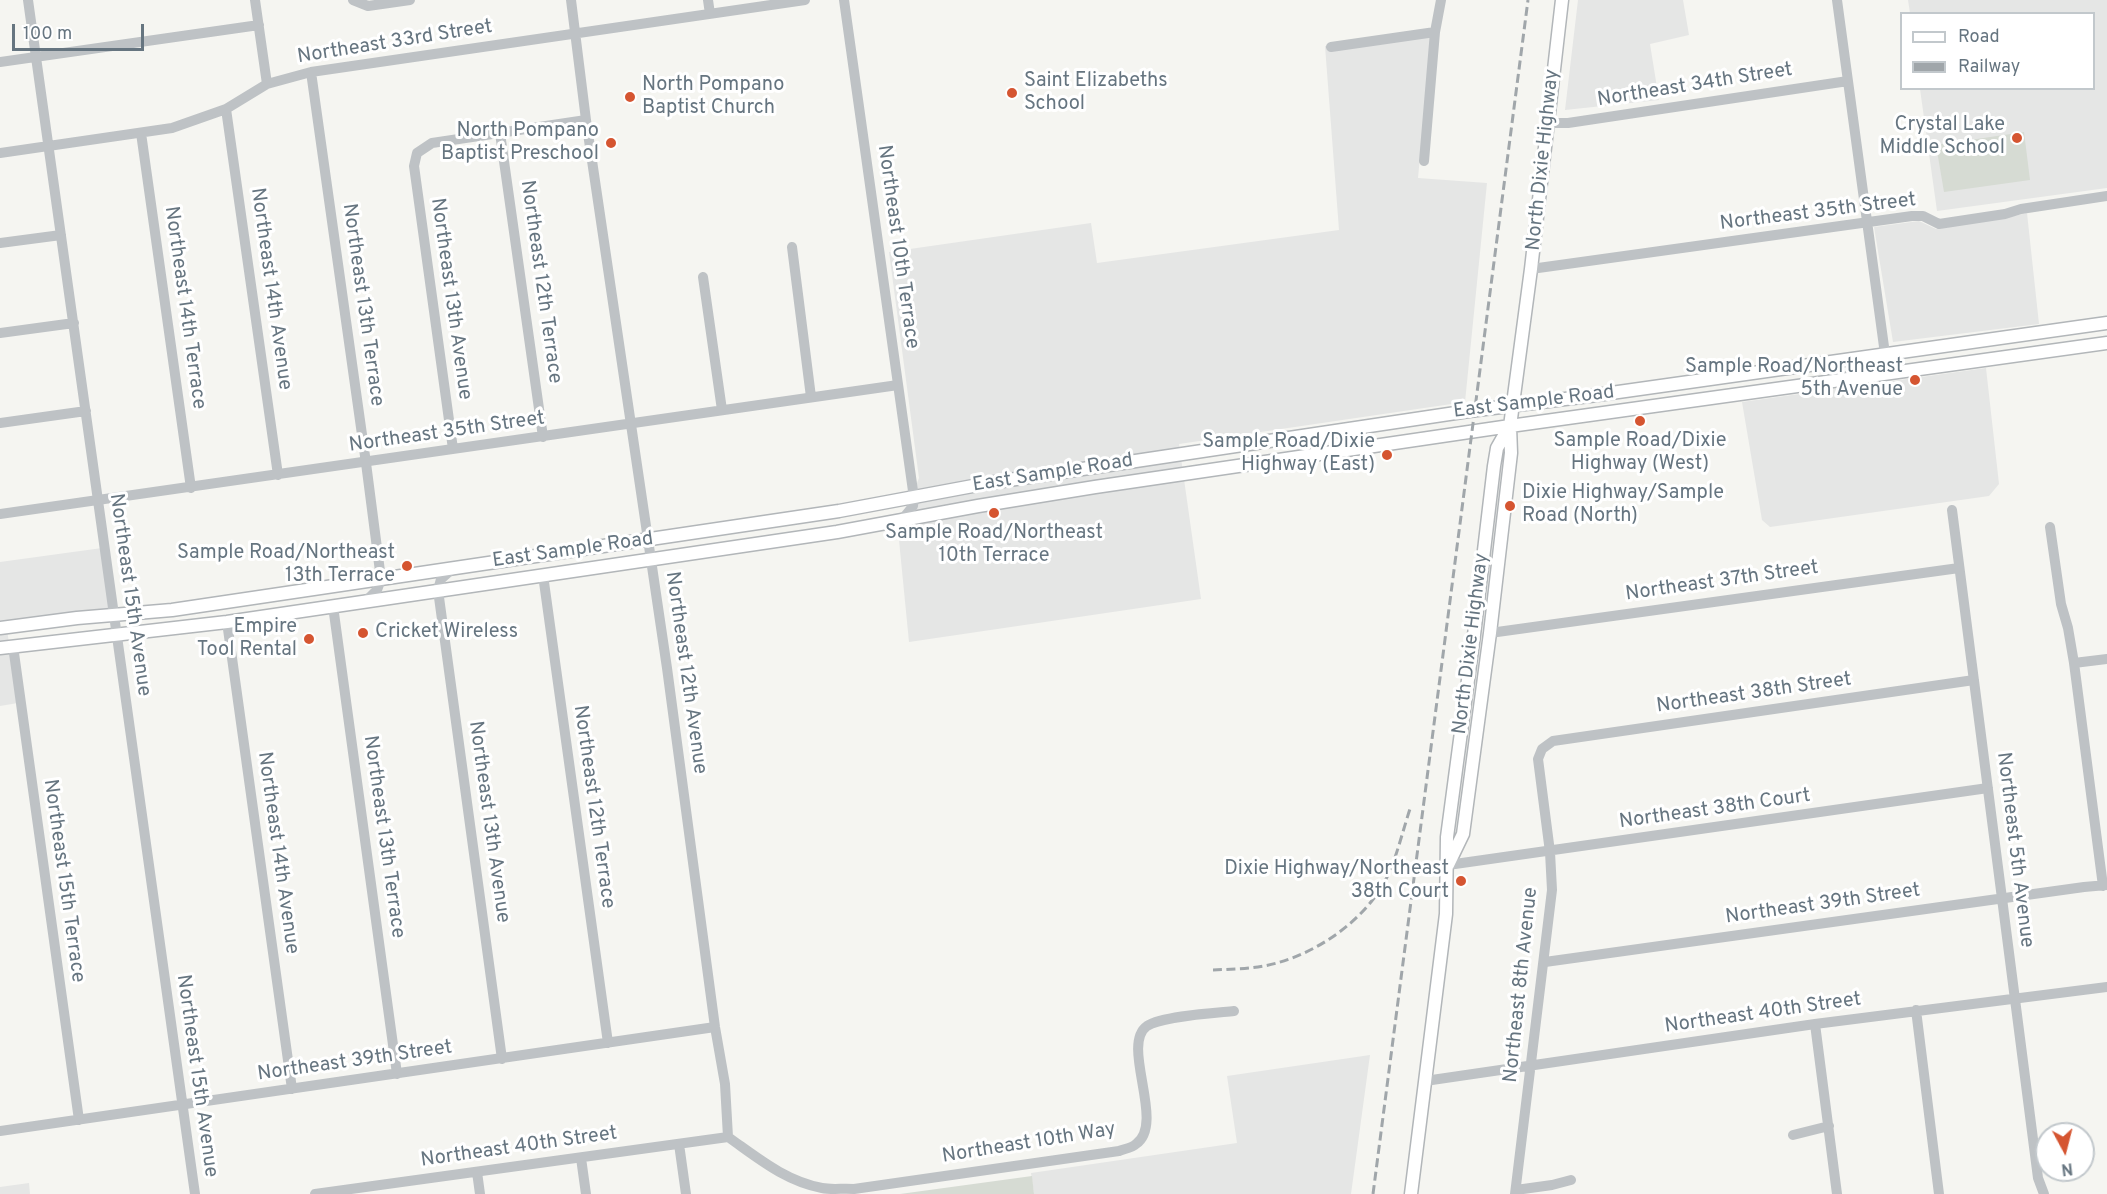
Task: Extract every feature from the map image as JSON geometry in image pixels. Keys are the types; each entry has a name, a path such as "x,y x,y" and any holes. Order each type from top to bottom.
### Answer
{"main road":[{"name":"North Dixie Highway","path":"1448,865 1463,834 1490,633 1511,453 1510,426 1532,269 1562,0"},
{"name":"East Sample Road","path":"0,628 172,610 648,540 914,498 989,483 1513,405 2107,323"},
{"name":"East Sample Road","path":"0,648 227,622 901,521 1013,500 1510,426 2107,343"},
{"path":"1890,373 1898,362 1937,354 1954,345"},
{"name":"North Dixie Highway","path":"1411,1194 1446,914 1447,837 1494,466 1497,448 1510,426"},
{"path":"1222,469 1237,459 1244,446"},
{"path":"927,516 932,502 941,493"}],"street":[{"name":"Northeast 15th Avenue","path":"28,0 195,1194"},
{"path":"255,0 267,84"},
{"path":"353,0 368,6 410,0"},
{"name":"Northeast 12th Avenue","path":"571,0 586,120 632,423 715,1028 725,1084 728,1137"},
{"path":"708,0 710,14"},
{"name":"Northeast 33rd Street","path":"0,153 172,128 226,109 267,84 311,72 801,0"},
{"name":"Northeast 10th Terrace","path":"843,0 914,498"},
{"path":"1424,161 1435,32 1441,0"},
{"path":"1837,0 1885,354 1872,366 1838,380"},
{"path":"0,62 259,26"},
{"path":"1331,47 1435,32"},
{"name":"Northeast 13th Terrace","path":"311,72 381,579"},
{"name":"Northeast 34th Street","path":"1548,123 1568,123 1848,81"},
{"name":"Northeast 14th Avenue","path":"226,109 278,475"},
{"path":"501,133 586,120"},
{"name":"Northeast 14th Terrace","path":"141,133 191,488"},
{"name":"Northeast 13th Avenue","path":"453,449 414,166 417,153 432,143 501,133"},
{"name":"Northeast 12th Terrace","path":"501,133 543,437"},
{"name":"Northeast 35th Street","path":"1532,269 1912,216 1923,216 1939,224 2107,196"},
{"path":"0,243 61,235"},
{"path":"792,247 811,397"},
{"path":"703,277 722,410"},
{"path":"0,333 74,323"},
{"name":"Northeast 35th Street","path":"0,514 898,385"},
{"path":"0,423 86,411"},
{"path":"901,521 913,506 914,498"},
{"name":"Northeast 5th Avenue","path":"1952,510 2038,1178 2043,1194"},
{"path":"2050,527 2061,604 2074,663 2105,886"},
{"name":"Northeast 37th Street","path":"1490,633 1959,568"},
{"path":"438,590 441,579 452,569"},
{"name":"Northeast 12th Terrace","path":"543,575 608,1043"},
{"path":"366,601 377,590 381,579"},
{"name":"Northeast 13th Avenue","path":"438,590 502,1059"},
{"name":"Northeast 13th Terrace","path":"333,606 397,1074"},
{"name":"Northeast 14th Avenue","path":"227,622 292,1089"},
{"name":"Northeast 15th Terrace","path":"13,646 79,1120"},
{"path":"2074,663 2107,658"},
{"name":"Northeast 38th Street","path":"1542,749 1553,741 1974,680"},
{"name":"Northeast 8th Avenue","path":"1516,1192 1552,891 1550,852 1538,759 1542,749"},
{"name":"Northeast 38th Court","path":"1448,865 1988,788"},
{"name":"Northeast 39th Street","path":"1545,962 2002,898 2105,886"},
{"name":"Northeast 40th Street","path":"1425,1081 1916,1010 2107,987"},
{"path":"1916,1010 1939,1194"},
{"name":"Northeast 10th Way","path":"728,1137 765,1164 793,1180 823,1188 854,1189 1119,1151 1137,1144 1144,1134 1147,1118 1138,1053 1140,1034 1148,1026 1166,1020 1234,1011"},
{"path":"1815,1024 1837,1194"},
{"name":"Northeast 39th Street","path":"0,1131 715,1028"},
{"path":"1793,1135 1829,1126"},
{"name":"Northeast 40th Street","path":"315,1194 728,1137"},
{"path":"679,1144 686,1194"},
{"path":"581,1158 586,1194"},
{"path":"477,1172 480,1194"},
{"path":"1516,1192 1571,1180"}],"shaded area":[{"path":"1578,0 1683,0 1689,35 1650,44 1659,100 1565,110"},
{"name":"Crystal Lake Middle School","path":"1908,0 2107,0 2107,188 1937,211 1920,90 2095,90 2095,12 1910,12"},
{"path":"1431,37 1418,178 1487,183 1465,402 1179,444 1201,599 909,642 898,530 919,478 889,252 1091,223 1097,263 1339,230 1325,46"},
{"path":"2024,132 2030,180 1944,192 1936,145"},
{"path":"2027,213 2039,324 1893,342 1874,227 1919,221 1936,229"},
{"path":"1986,368 1999,484 1989,496 1770,527 1762,520 1742,402"},
{"path":"102,548 109,612 6,623 18,703 0,706 0,562"},
{"path":"1370,1055 1351,1194 1034,1194 1031,1173 1237,1143 1227,1076"},
{"path":"1032,1176 1034,1194 900,1194"},
{"path":"29,1183 30,1194 0,1194 0,1187"}],"railway":[{"path":"1373,1194 1528,0"},
{"path":"1213,970 1261,966 1293,958 1325,942 1353,921 1365,909 1385,881 1396,855 1411,806"}],"place":[{"name":"Saint Elizabeths School","path":"1012,93"},
{"name":"North Pompano Baptist Church","path":"630,97"},
{"name":"Crystal Lake Middle School","path":"2017,138"},
{"name":"North Pompano Baptist Preschool","path":"611,143"},
{"name":"Sample Road/Northeast 5th Avenue","path":"1915,380"},
{"name":"Sample Road/Dixie Highway (West)","path":"1640,421"},
{"name":"Sample Road/Dixie Highway (East)","path":"1387,455"},
{"name":"Dixie Highway/Sample Road (North)","path":"1510,506"},
{"name":"Sample Road/Northeast 10th Terrace","path":"994,513"},
{"name":"Sample Road/Northeast 13th Terrace","path":"407,566"},
{"name":"Cricket Wireless","path":"363,633"},
{"name":"Empire Tool Rental","path":"309,639"},
{"name":"Dixie Highway/Northeast 38th Court","path":"1461,881"}]}
